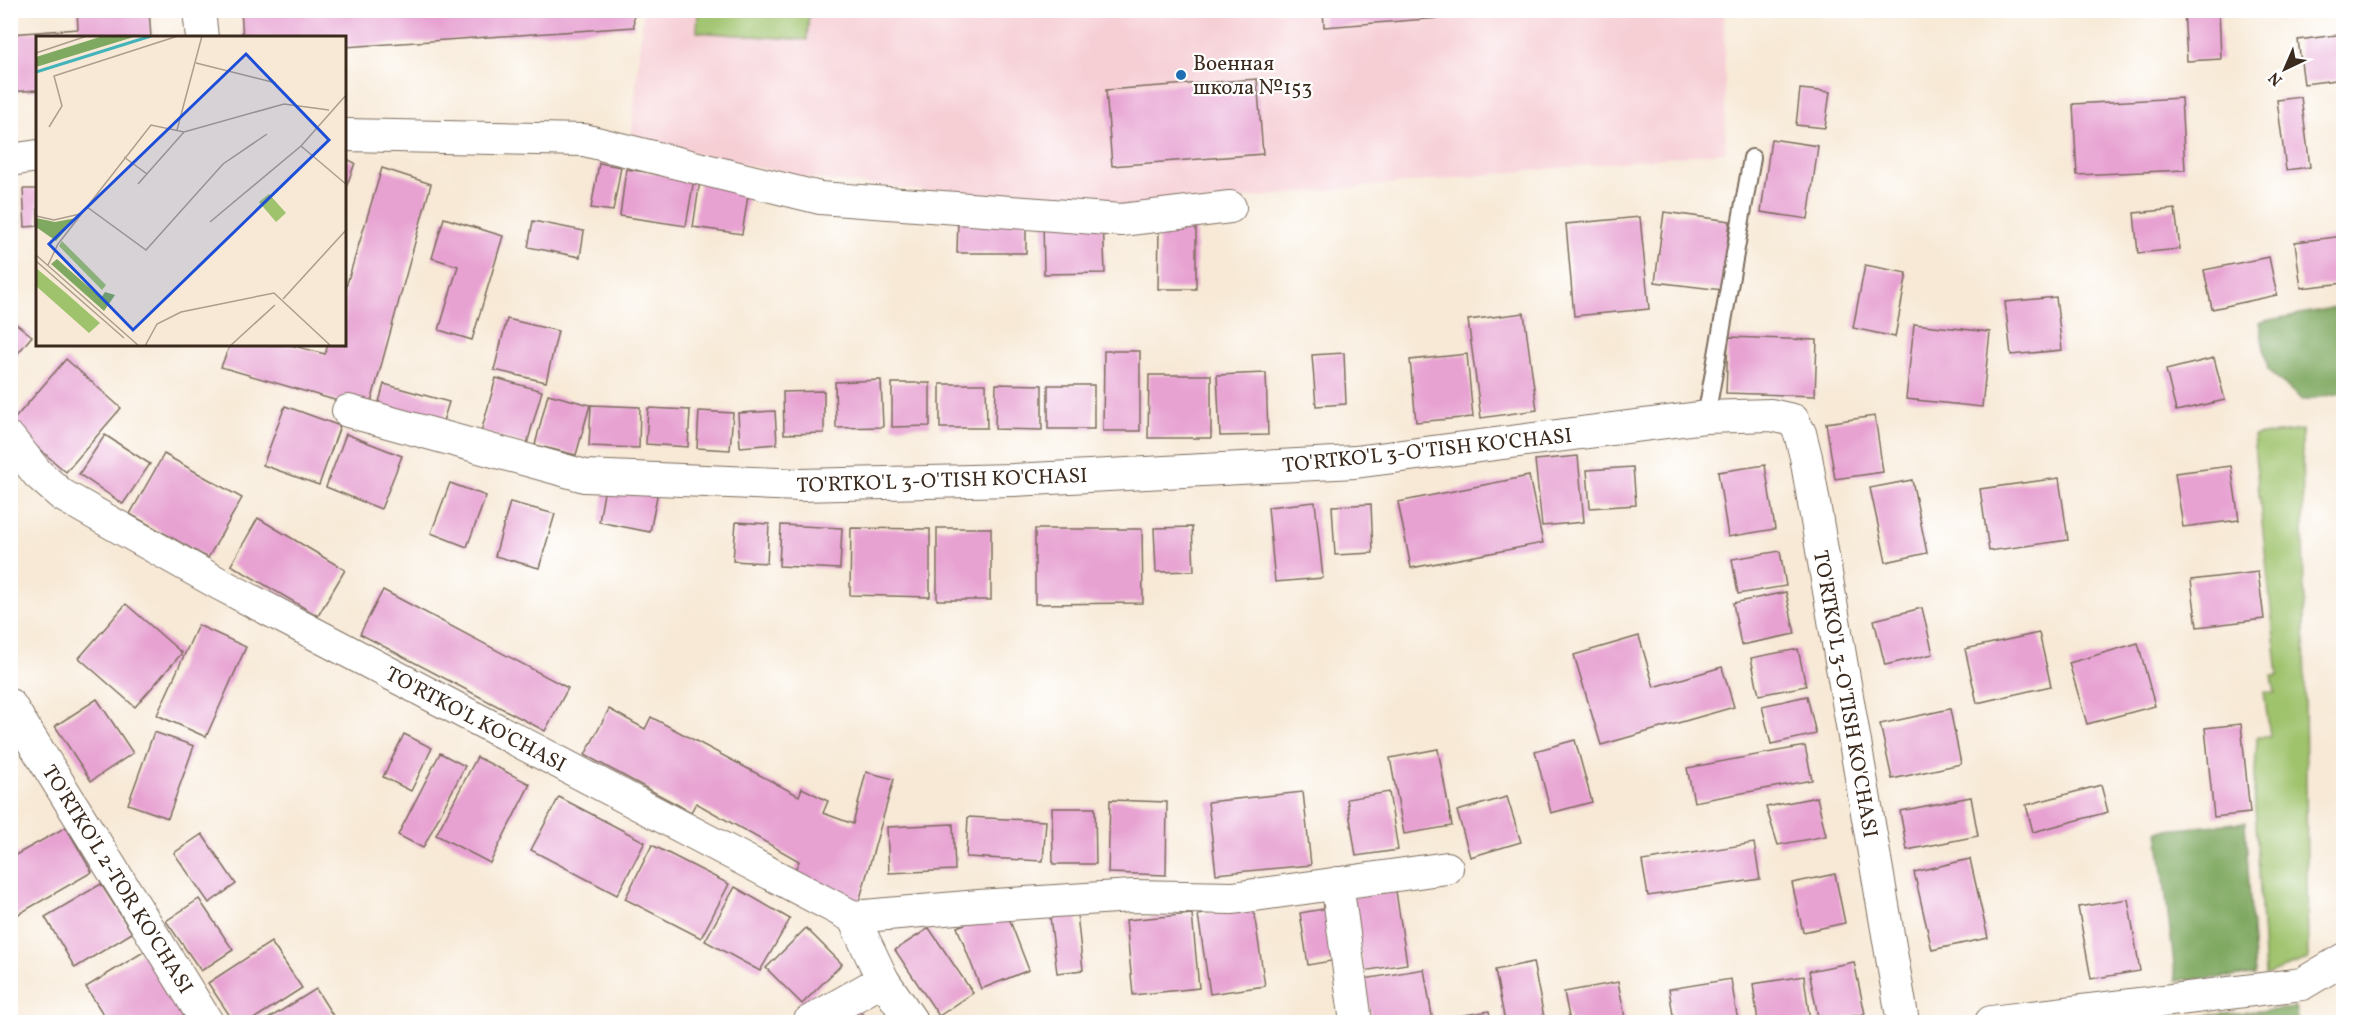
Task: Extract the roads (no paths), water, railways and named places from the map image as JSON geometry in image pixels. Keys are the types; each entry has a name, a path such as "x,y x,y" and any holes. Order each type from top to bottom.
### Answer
{"street":[{"path":"199,10 202,36"},
{"path":"346,135 584,140 820,198 1121,220 1230,207"},
{"path":"10,160 36,156"},
{"name":"TO'RTKO'L 3-O'TISH KO'CHASI","path":"348,411 585,476 800,485 1014,480 1355,462 1706,417 1771,415 1793,420 1800,434 1903,1023"},
{"name":"TO'RTKO'L KO'CHASI","path":"10,439 38,474 62,495 228,589 853,917"},
{"name":"TO'RTKO'L 2-TOR KO'CHASI","path":"10,705 207,1023"},
{"path":"912,1023 883,980 853,917 1132,896 1233,898 1448,868"},
{"path":"1337,883 1356,1023"},
{"path":"1991,1023 2302,984 2343,959"},
{"path":"809,1023 883,980"}],"lane":[{"path":"1706,417 1752,158"}],"place":[{"name":"Военная школа №153","path":"1181,75"}]}
